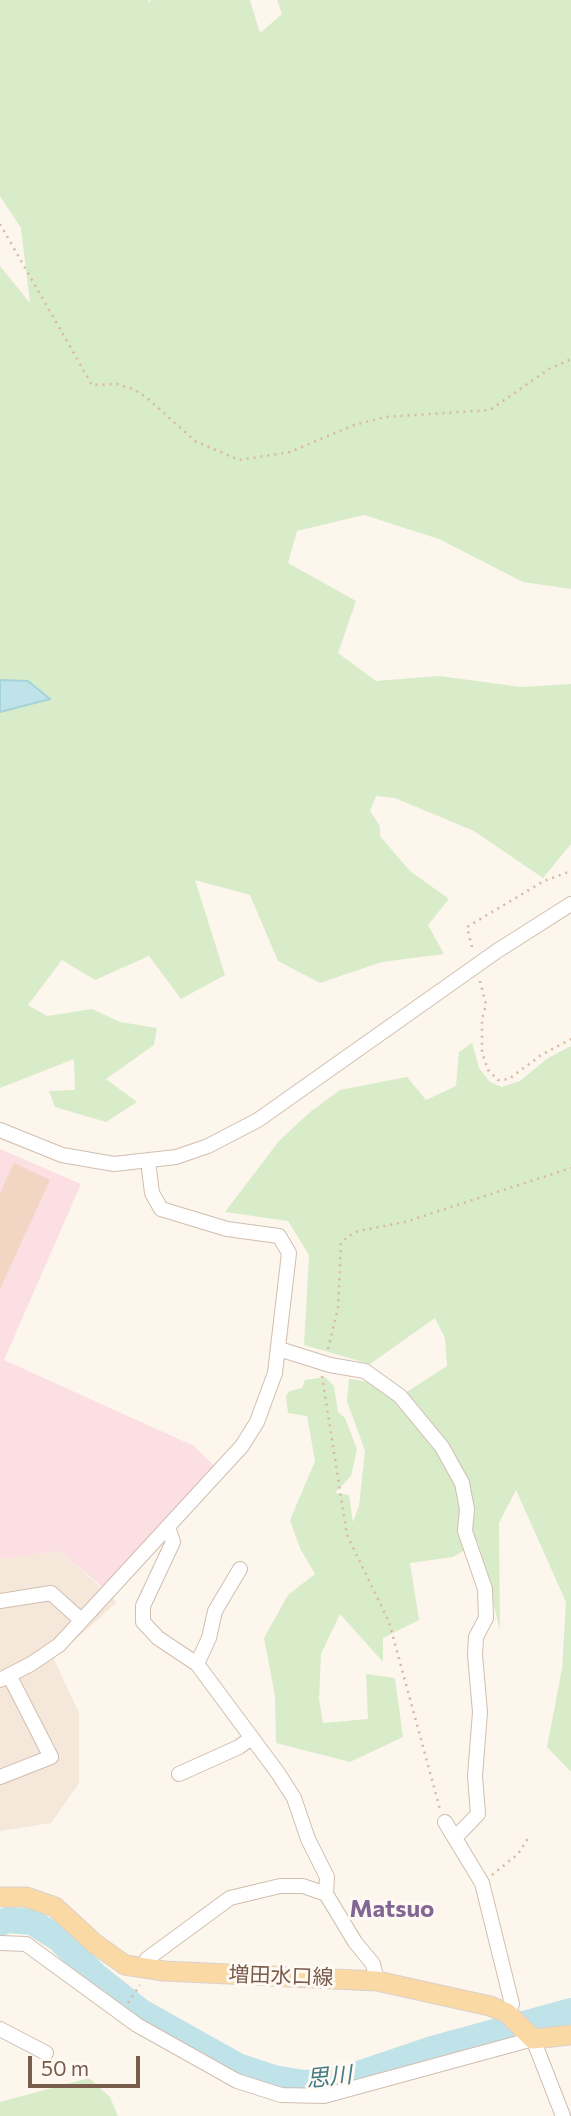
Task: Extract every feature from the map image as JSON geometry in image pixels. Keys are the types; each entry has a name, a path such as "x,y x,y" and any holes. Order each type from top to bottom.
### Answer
{"main road":[{"name":"増田水口線","path":"0,1897 26,1897 55,1907 142,1978 377,1981 490,2006 507,2013"},
{"path":"507,2013 529,2036 571,2035"}],"street":[{"path":"0,1130 62,1155 91,1161 148,1161 190,1153 258,1120 497,951 571,904"},
{"path":"0,1777 51,1757 5,1678 48,1653 242,1446 267,1397 279,1349 289,1253 279,1236 227,1229 161,1209 152,1193 148,1161"},
{"path":"279,1349 325,1363 365,1371 400,1395 442,1447 462,1483 467,1509 465,1531 485,1589 486,1618 476,1637 475,1655 480,1712 475,1776 478,1814 455,1838"},
{"path":"168,1527 173,1542 143,1606 143,1622 158,1638 197,1664 232,1707 294,1798 308,1839 327,1877 326,1894 355,1942 373,1964 377,1981"},
{"path":"197,1664 209,1638 215,1611 240,1569"},
{"path":"0,1601 51,1593 81,1620"},
{"path":"178,1774 239,1747 251,1738"},
{"path":"445,1822 482,1883 512,2004 507,2013"},
{"path":"142,1978 147,1959 230,1898 281,1886 303,1886 326,1894"},
{"path":"0,1943 26,1944 137,2025 237,2081 281,2095 324,2096 529,2036 563,2116"},
{"path":"0,2029 46,2053"}],"path":[{"path":"0,223 92,385 117,384 133,389 146,397 195,441 239,460 290,452 354,425 385,416 490,410 549,369 571,359"},
{"path":"472,947 467,926 544,881 571,871"},
{"path":"481,981 486,1005 482,1019 482,1052 488,1070 498,1080 509,1079 541,1055 571,1039"},
{"path":"445,1822 435,1797 389,1622 347,1535 322,1378 338,1308 341,1243 358,1231 405,1222 571,1168"},
{"path":"482,1883 518,1854 530,1835"},
{"path":"124,2010 142,1978"}],"shaded area":[{"path":"0,1149 81,1184 4,1360 194,1446 215,1467 102,1587 60,1551 0,1559"},
{"path":"60,1551 117,1602 54,1659 79,1713 79,1783 51,1823 0,1831 0,1559"}],"green space":[{"path":"0,0 149,0 148,4 151,0 250,0 260,33 282,14 277,0 571,0 571,589 523,582 439,539 364,515 297,531 288,563 356,601 338,653 376,681 439,676 521,687 571,684 571,844 543,878 474,831 395,798 376,796 370,811 380,826 380,836 410,871 449,899 428,925 444,954 382,962 320,983 278,961 250,895 195,880 225,975 181,999 149,956 95,980 62,960 28,1005 47,1016 92,1009 120,1022 157,1028 154,1045 106,1079 137,1102 106,1122 55,1107 49,1091 75,1090 74,1059 0,1088 0,712 49,699 28,681 0,680 0,266 30,303 21,228 0,196"},
{"path":"472,1043 479,1068 490,1082 502,1087 520,1081 548,1058 571,1046 571,1772 547,1747 562,1669 566,1602 516,1490 499,1523 500,1630 478,1542 453,1557 410,1563 419,1620 383,1638 383,1662 340,1614 321,1654 319,1699 323,1723 368,1719 366,1674 395,1678 403,1737 350,1762 276,1743 275,1696 264,1638 288,1595 315,1574 300,1548 290,1520 315,1461 307,1416 288,1413 286,1396 290,1391 302,1388 305,1380 325,1377 334,1386 338,1412 345,1418 357,1449 351,1476 335,1493 349,1495 353,1522 359,1506 365,1451 347,1401 349,1379 371,1382 399,1397 447,1366 445,1338 435,1318 370,1364 304,1345 309,1255 288,1221 225,1212 279,1141 310,1112 340,1090 407,1077 426,1100 456,1086 459,1052"},
{"path":"89,2078 110,2097 118,2116 0,2116 0,2102"}],"water":[{"path":"0,680 28,681 50,699 0,712"}],"building":[{"path":"14,1163 50,1180 0,1289 0,1193"}],"waterway":[{"name":"思川","path":"0,1923 8,1920 32,1922 59,1939 96,1976 140,2011 238,2066 274,2078 304,2083 340,2080 432,2049 571,2011"}],"district":[{"name":"Matsuo","path":"392,1909"}]}
